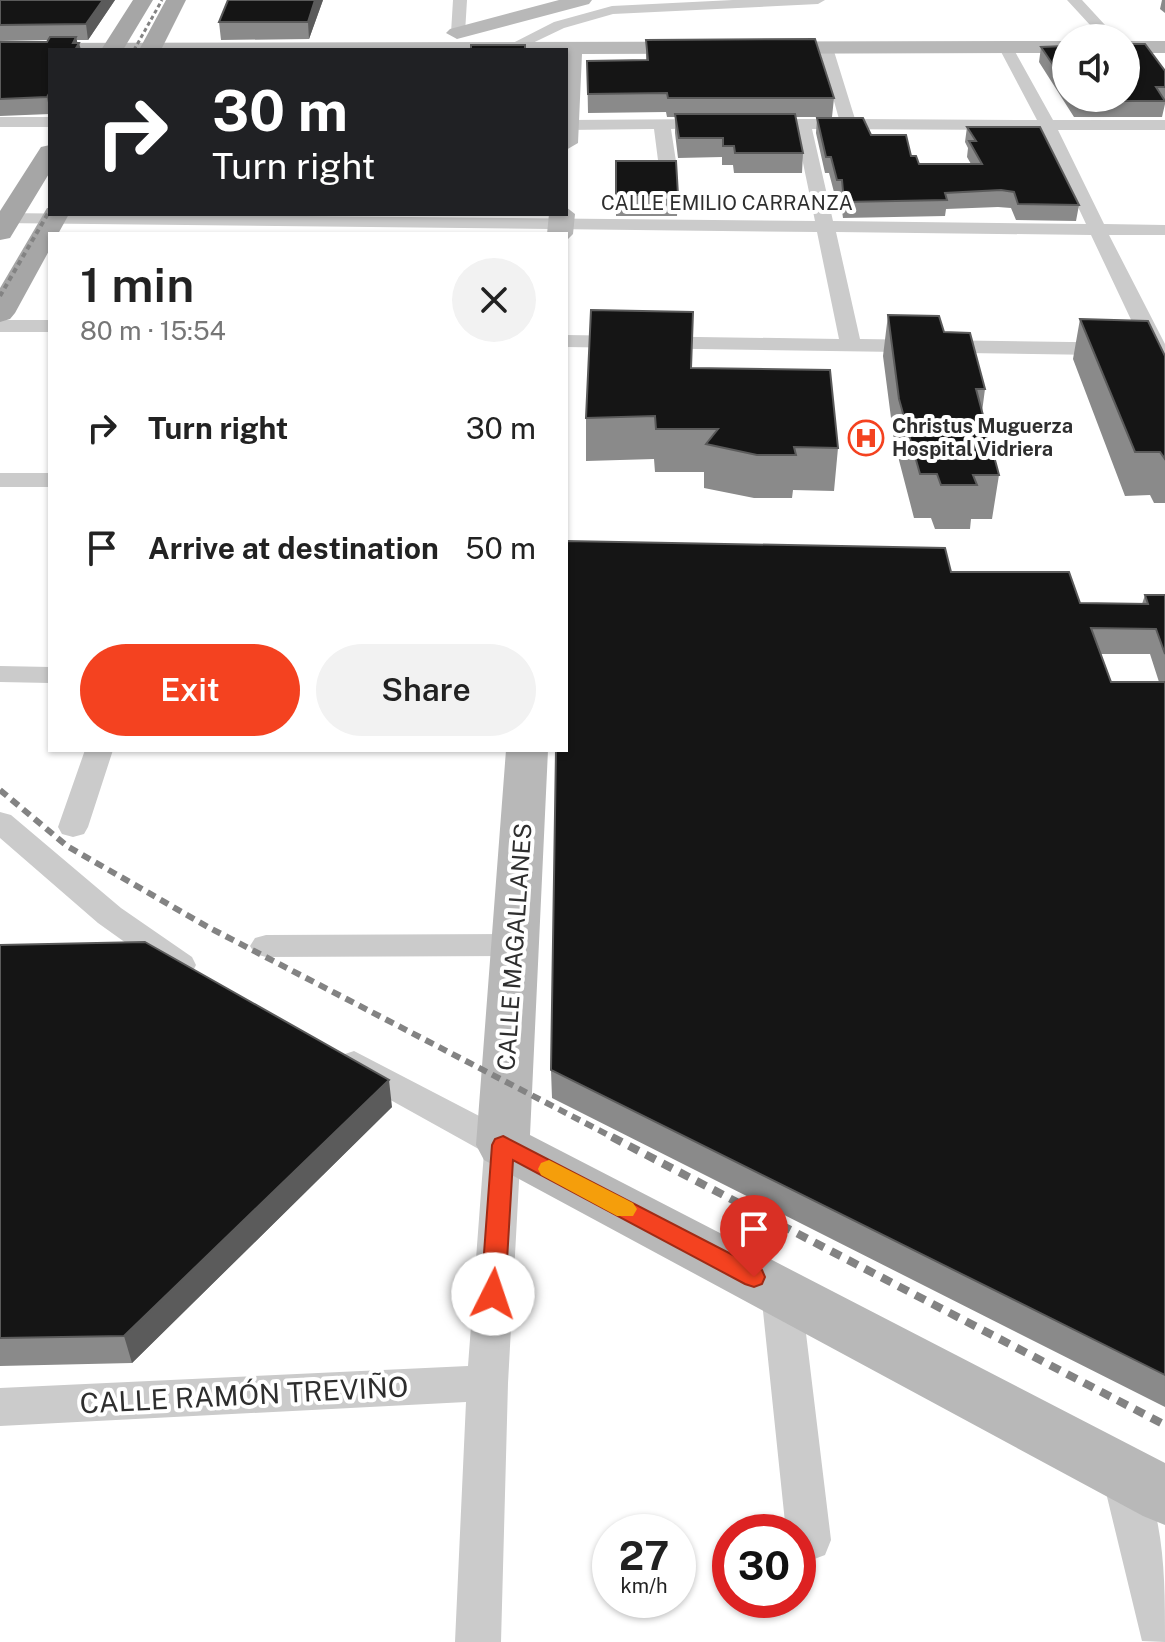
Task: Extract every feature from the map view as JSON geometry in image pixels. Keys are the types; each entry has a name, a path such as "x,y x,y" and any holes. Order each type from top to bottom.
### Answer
{"main road":[{"path":"113,48 143,0"},
{"path":"152,48 176,0"},
{"path":"3,223 48,155"},
{"path":"0,313 55,216"}],"street":[{"path":"458,33 460,0"},
{"path":"399,48 582,0"},
{"path":"510,48 559,25 612,10 818,0"},
{"path":"1074,0 1097,24"},
{"path":"510,48 1052,47"},
{"path":"1140,47 1165,47"},
{"path":"568,106 571,48"},
{"path":"826,48 848,124"},
{"path":"568,341 1160,350 1006,48"},
{"path":"0,49 48,49"},
{"path":"0,122 48,122"},
{"path":"803,124 851,345"},
{"path":"568,125 1165,125"},
{"path":"662,125 668,168"},
{"name":"CALLE EMILIO CARRANZA","path":"3,223 55,216 288,223 1165,230"},
{"path":"0,326 48,326"},
{"path":"0,480 48,480"},
{"path":"0,674 48,675"},
{"path":"73,827 98,752"},
{"name":"CALLE MAGALLANES","path":"503,1145 527,752"},
{"path":"0,822 57,873 151,947 203,978"},
{"path":"266,946 515,945"},
{"path":"105,947 151,947"},
{"path":"324,1048 1144,1483 1165,1641"},
{"path":"478,1642 487,1383 503,1145"},
{"path":"781,1292 806,1514"},
{"name":"CALLE RAMÓN TREVIÑO","path":"0,1407 487,1383"}],"building":[{"path":"0,0 103,0 86,24 0,25"},
{"path":"228,0 315,0 308,22 219,22"},
{"path":"50,37 76,37 73,43 79,43 76,48 48,48 47,97 0,99 0,42 47,42"},
{"path":"815,39 834,98 668,98 667,93 588,94 587,61 648,60 646,40"},
{"path":"1140,44 1145,44 1165,71 1165,87 1156,87 1165,101 1140,101"},
{"path":"471,45 525,45 525,48 471,48"},
{"path":"1041,47 1052,47 1052,63"},
{"path":"675,114 795,114 803,153 735,153 734,146 723,146 723,138 679,138"},
{"path":"817,118 863,118 871,135 906,135 911,156 916,156 919,164 982,164 969,141 976,141 967,127 1040,127 1079,205 1018,204 1014,192 1001,190 945,193 947,200 844,202 842,180 837,180 831,157 826,157"},
{"path":"616,161 676,161 678,195 616,195"},
{"path":"591,310 693,312 691,368 830,370 838,448 794,447 796,455 757,455 706,444 718,429 656,429 655,416 586,418"},
{"path":"888,315 939,316 944,332 970,333 985,389 976,389 999,475 973,475 977,485 941,485 937,474 920,474 899,399"},
{"path":"1080,319 1148,321 1165,356 1165,459 1160,452 1135,452"},
{"path":"568,541 945,548 951,572 1069,572 1080,603 1148,604 1145,595 1165,595 1165,654 1156,629 1091,628 1111,682 1165,682 1165,1375 551,1070 556,752 568,752"},
{"path":"145,942 389,1080 124,1336 0,1338 0,945"}],"railway":[{"path":"135,48 162,0"},
{"path":"0,296 48,213"},
{"path":"0,790 67,846 208,927 616,1139"},
{"path":"612,1137 1165,1425"}],"slow traffic":[{"path":"549,1169 625,1209"}],"place":[{"name":"Christus Muguerza Hospital Vidriera","path":"866,438"}],"route":[{"path":"493,1294 503,1145 754,1277"}]}
